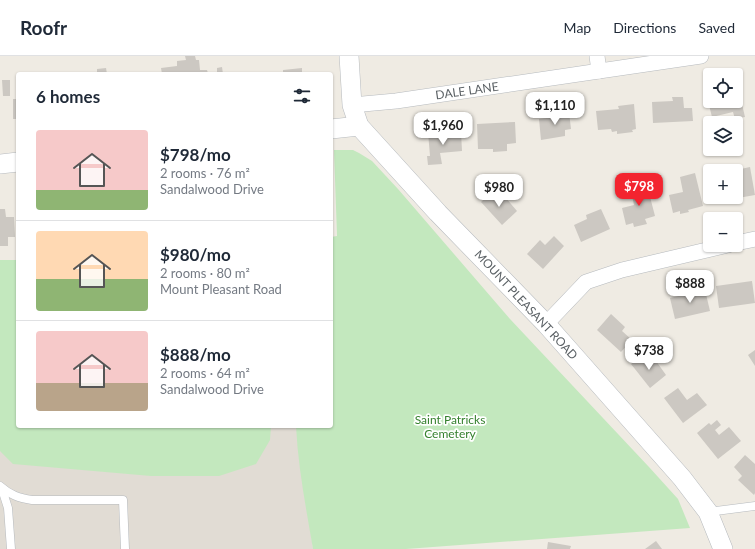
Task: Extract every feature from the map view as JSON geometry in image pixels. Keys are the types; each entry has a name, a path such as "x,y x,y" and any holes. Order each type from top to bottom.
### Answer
{"street":[{"name":"MOUNT PLEASANT ROAD","path":"349,56 352,105 359,126 438,213 546,324 682,478 708,512 723,549"},
{"path":"597,56 599,71"},
{"name":"DALE LANE","path":"352,105 396,101 701,56"},
{"path":"333,129 359,126"},
{"path":"0,164 16,162"},
{"path":"743,242 755,239"},
{"path":"546,324 586,282 622,270 703,251"}],"lane":[{"path":"1,487 8,508 11,549"},
{"path":"1,487 10,494 19,498 32,500 123,500 125,549"},
{"path":"708,512 755,506"}],"shaded area":[{"path":"0,262 16,408 16,428 298,428 313,549 0,549"}],"green space":[{"name":"Saint Patricks Cemetery","path":"334,150 353,150 372,161 510,319 678,499 690,528 406,549 313,549 300,472 296,428 333,428 333,237 337,236"},
{"path":"0,260 16,260 16,428 271,428 270,440 256,464 219,476 151,476 13,464 0,451"}],"building":[{"path":"185,56 195,56 196,60 199,60 200,70 207,70 208,72 162,72 161,68 177,66 177,61 186,60"},
{"path":"222,67 223,72 217,72 217,68"},
{"path":"106,68 107,72 97,72 97,69"},
{"path":"302,68 302,72 283,72 283,70"},
{"path":"2,80 10,80 10,96 3,96"},
{"path":"672,97 683,97 684,108 692,108 693,121 653,123 652,102 673,101"},
{"path":"13,99 16,99 16,119 13,119"},
{"path":"634,104 636,129 632,130 633,132 617,134 617,131 612,132 611,129 598,130 596,111 619,109 618,106"},
{"path":"710,108 743,108 745,117 734,116 733,112 712,116"},
{"path":"569,112 571,129 565,130 565,136 541,140 539,119 561,116 560,114"},
{"path":"515,122 516,143 507,144 507,151 493,152 493,149 478,149 477,124"},
{"path":"428,132 436,132 437,134 461,132 462,151 440,153 442,164 428,165 427,156 430,156"},
{"path":"750,167 755,195 743,197 743,168"},
{"path":"695,173 703,206 688,210 689,212 680,214 680,211 673,213 669,195 683,192 680,177"},
{"path":"641,184 643,190 648,189 655,216 645,219 647,224 634,227 633,223 626,225 622,208 634,205 630,186"},
{"path":"493,191 502,200 505,197 517,211 502,225 481,202"},
{"path":"0,209 5,209 6,217 14,217 15,237 8,237 8,246 0,246"},
{"path":"601,209 610,229 581,242 574,225 587,219 586,215"},
{"path":"554,236 564,246 543,269 527,254 540,240 545,245"},
{"path":"752,281 755,303 719,308 716,286"},
{"path":"705,290 710,311 675,319 670,298"},
{"path":"611,314 625,327 622,331 632,340 621,352 597,330"},
{"path":"755,350 755,366 748,355"},
{"path":"644,354 652,364 656,361 666,375 650,388 631,364"},
{"path":"678,388 687,400 697,393 707,405 683,423 664,398"},
{"path":"717,420 721,425 715,430 719,435 729,427 741,441 718,459 697,433 709,423 711,425"},
{"path":"745,455 755,464 754,495 738,480 742,476 734,467"},
{"path":"656,541 662,549 645,549"},
{"path":"548,542 571,546 570,549 547,549"}]}
